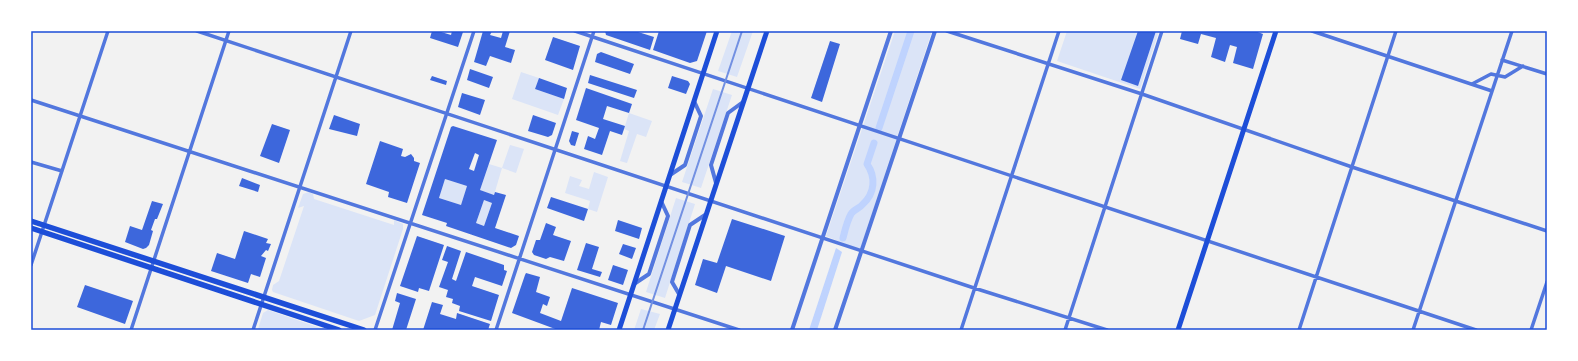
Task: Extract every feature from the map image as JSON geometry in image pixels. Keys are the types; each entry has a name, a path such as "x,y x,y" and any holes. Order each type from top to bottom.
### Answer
{"main road":[{"path":"619,330 717,31"},
{"path":"668,330 767,31"},
{"path":"1178,330 1276,31"},
{"path":"31,221 364,330"},
{"path":"31,228 339,330"}],"street":[{"path":"31,265 108,31"},
{"path":"197,31 447,114 555,148 974,288 1107,330"},
{"path":"131,330 229,31"},
{"path":"253,330 351,31"},
{"path":"375,330 474,31"},
{"path":"575,31 1476,330"},
{"path":"496,330 594,31"},
{"path":"792,330 891,31"},
{"path":"835,330 935,31"},
{"path":"947,31 1142,94 1352,167 1547,231"},
{"path":"961,330 1059,31"},
{"path":"1065,330 1162,31"},
{"path":"1312,31 1388,55 1492,91"},
{"path":"1298,330 1396,31"},
{"path":"1414,330 1512,31"},
{"path":"1502,60 1547,74"},
{"path":"1472,84 1491,74 1505,77 1523,66"},
{"path":"31,100 739,330"},
{"path":"670,175 685,165 701,116 694,101"},
{"path":"716,183 711,165 728,113 743,102"},
{"path":"31,162 62,171"},
{"path":"634,285 649,274 668,216 661,200"},
{"path":"679,294 672,282 690,225 705,215"},
{"path":"1531,330 1547,282"}],"shaded area":[{"path":"732,31 753,31 737,77 718,71"},
{"path":"895,31 932,31 860,250 826,236"},
{"path":"1067,31 1159,31 1140,89 1057,61"},
{"path":"521,72 539,78 535,89 564,99 558,115 512,99"},
{"path":"713,89 732,95 701,188 682,182"},
{"path":"629,113 652,121 646,137 637,134 627,163 620,161 629,131 624,129"},
{"path":"510,145 524,149 516,173 502,168"},
{"path":"489,164 502,168 494,195 480,190"},
{"path":"594,172 608,177 597,212 588,209 590,201 565,193 570,176 582,180 579,186 589,189"},
{"path":"445,179 467,186 461,205 439,198"},
{"path":"309,192 313,194 314,199 394,225 394,220 403,224 403,229 375,315 359,321 273,292 273,285 279,281 304,206 298,208 303,194"},
{"path":"676,198 695,204 665,298 646,292"},
{"path":"484,200 492,203 484,226 476,223"},
{"path":"641,309 660,314 654,330 634,330"},
{"path":"268,310 326,330 258,329 263,313"}],"water":[{"path":"836,248 842,252 817,330 809,330"}],"building":[{"path":"432,31 438,31 451,35 452,31 463,32 458,47 430,38"},
{"path":"483,31 492,31 490,35 501,38 503,31 510,31 505,47 515,50 511,63 490,56 486,66 474,62"},
{"path":"605,31 635,31 654,37 650,50 606,35"},
{"path":"659,31 707,31 697,61 690,63 653,50"},
{"path":"1138,31 1156,31 1138,86 1121,80"},
{"path":"1182,31 1255,31 1263,34 1253,69 1233,63 1237,47 1230,45 1225,62 1211,57 1216,38 1201,34 1198,44 1180,39"},
{"path":"553,37 580,46 573,70 545,60"},
{"path":"830,41 840,44 822,102 811,98"},
{"path":"601,52 634,64 630,74 595,62 597,54"},
{"path":"470,69 493,77 489,88 467,80"},
{"path":"590,75 637,90 634,98 588,83"},
{"path":"432,76 447,81 446,85 430,80"},
{"path":"672,76 688,81 690,84 686,94 668,88"},
{"path":"539,78 567,88 564,99 535,89"},
{"path":"586,88 632,104 629,113 607,106 603,119 625,126 622,135 610,131 602,155 584,149 588,136 595,139 599,128 576,120"},
{"path":"462,93 485,100 480,115 458,107"},
{"path":"334,115 360,124 357,136 329,129"},
{"path":"533,115 556,123 552,135 548,137 528,131"},
{"path":"272,124 290,130 279,163 260,156"},
{"path":"453,126 497,140 480,190 494,195 495,192 506,195 495,228 519,236 516,245 511,248 446,226 447,223 422,215 451,127","holes":["475,153 479,155 474,171 469,169","445,179 467,186 461,205 439,198","484,200 492,203 484,226 476,223"]},
{"path":"572,131 579,133 575,146 571,145 569,141"},
{"path":"380,141 403,149 401,156 405,157 411,154 414,161 420,163 407,203 388,197 389,192 366,184"},
{"path":"242,178 260,185 258,192 239,186"},
{"path":"551,197 588,209 584,221 547,208"},
{"path":"152,201 163,204 151,230 153,231 149,245 143,249 125,242 130,226 142,230"},
{"path":"732,219 785,236 771,281 726,266 717,293 695,285 703,259 717,263"},
{"path":"618,220 642,228 639,239 615,231"},
{"path":"546,223 556,227 553,235 571,241 564,261 550,257 546,259 534,255 532,252 536,240 540,240"},
{"path":"244,231 268,239 266,243 271,244 268,251 266,250 261,256 266,258 260,277 251,274 248,283 211,271 217,253 235,259"},
{"path":"417,236 444,245 429,291 419,288 418,292 400,286"},
{"path":"586,243 599,247 592,269 602,272 600,277 577,270"},
{"path":"623,244 636,248 632,259 619,254"},
{"path":"447,246 461,251 452,279 456,281 466,252 504,265 504,270 507,271 502,286 475,277 472,286 499,295 491,321 459,311 460,306 452,303 453,299 446,297 448,290 439,287 448,262 442,260"},
{"path":"613,265 628,270 623,285 608,280"},
{"path":"526,273 540,277 536,292 550,297 547,306 543,304 540,313 561,321 572,288 618,303 611,325 601,322 599,330 558,330 512,313"},
{"path":"85,285 133,301 125,324 77,307"},
{"path":"397,293 416,299 406,330 392,330 400,303 395,301"},
{"path":"432,302 443,305 440,314 456,319 457,313 490,324 488,330 423,330"}],"waterway":[{"path":"879,128 911,31"},
{"path":"843,238 851,214 867,200 872,190 873,179 867,164 874,143"}],"railway":[{"path":"643,330 742,31"}]}
